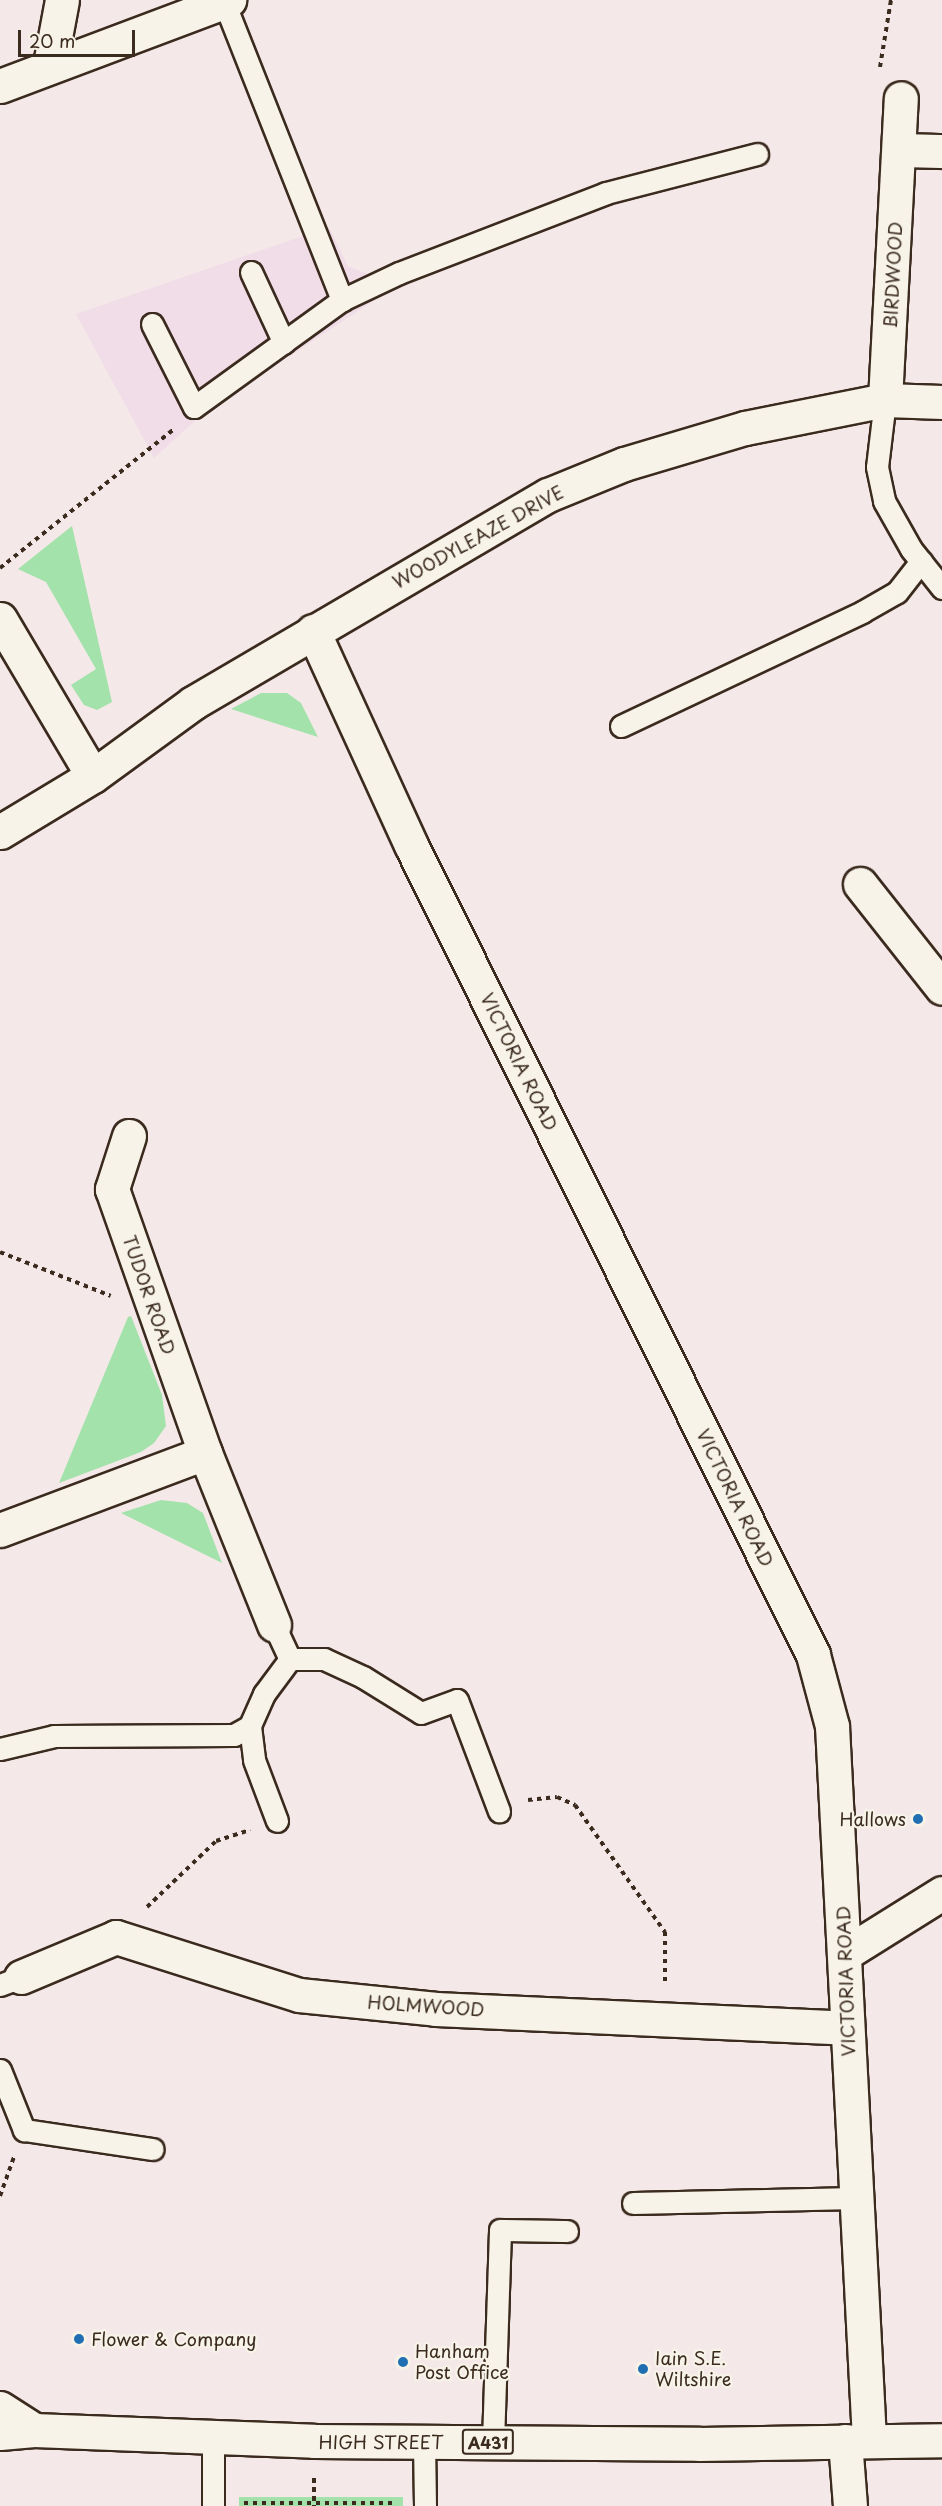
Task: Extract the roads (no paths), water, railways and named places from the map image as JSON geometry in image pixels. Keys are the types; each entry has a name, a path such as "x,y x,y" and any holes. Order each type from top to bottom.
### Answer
{"street":[{"path":"50,64 62,0"},
{"path":"0,86 50,64 226,1"},
{"name":"BIRDWOOD","path":"885,400 901,98"},
{"path":"900,150 942,151"},
{"name":"WOODYLEAZE DRIVE","path":"0,832 93,776 193,704 313,631 548,495 624,464 745,428 885,400 942,402"},
{"path":"0,619 93,776"},
{"name":"VICTORIA ROAD","path":"313,631 411,845 813,1655 832,1726 846,1953 847,2028 856,2198 857,2441 850,2506"},
{"path":"860,884 942,988"},
{"name":"TUDOR ROAD","path":"129,1136 112,1189 205,1453 274,1625"},
{"path":"0,1530 205,1453"},
{"path":"846,1953 942,1893"},
{"name":"HOLMWOOD","path":"11,1981 116,1937 300,1995 436,2009 847,2028"},
{"path":"0,2408 34,2430"},
{"name":"HIGH STREET","path":"0,2433 34,2430 213,2438 424,2442 942,2440"}],"lane":[{"path":"226,1 342,300"},
{"path":"152,324 194,407 342,300 479,239 606,193 757,154"},
{"path":"251,272 284,343"},
{"path":"885,400 877,466 884,501 921,561 942,588"},
{"path":"621,726 862,612 897,592 921,561"},
{"path":"274,1625 290,1659"},
{"path":"278,1821 254,1760 250,1726 264,1694 290,1659"},
{"path":"290,1659 324,1659 363,1677 421,1713 457,1700 499,1811"},
{"path":"0,1749 54,1736 234,1735 250,1726"},
{"path":"0,2070 24,2130 153,2149"},
{"path":"633,2204 856,2198"},
{"path":"492,2442 500,2230 567,2231"},
{"path":"213,2438 213,2506"},
{"path":"424,2442 425,2506"}],"place":[{"name":"Hallows","path":"918,1819"},
{"name":"Flower & Company","path":"79,2339"},
{"name":"Hanham Post Office","path":"403,2362"},
{"name":"Iain S.E. Wiltshire","path":"643,2369"}]}
